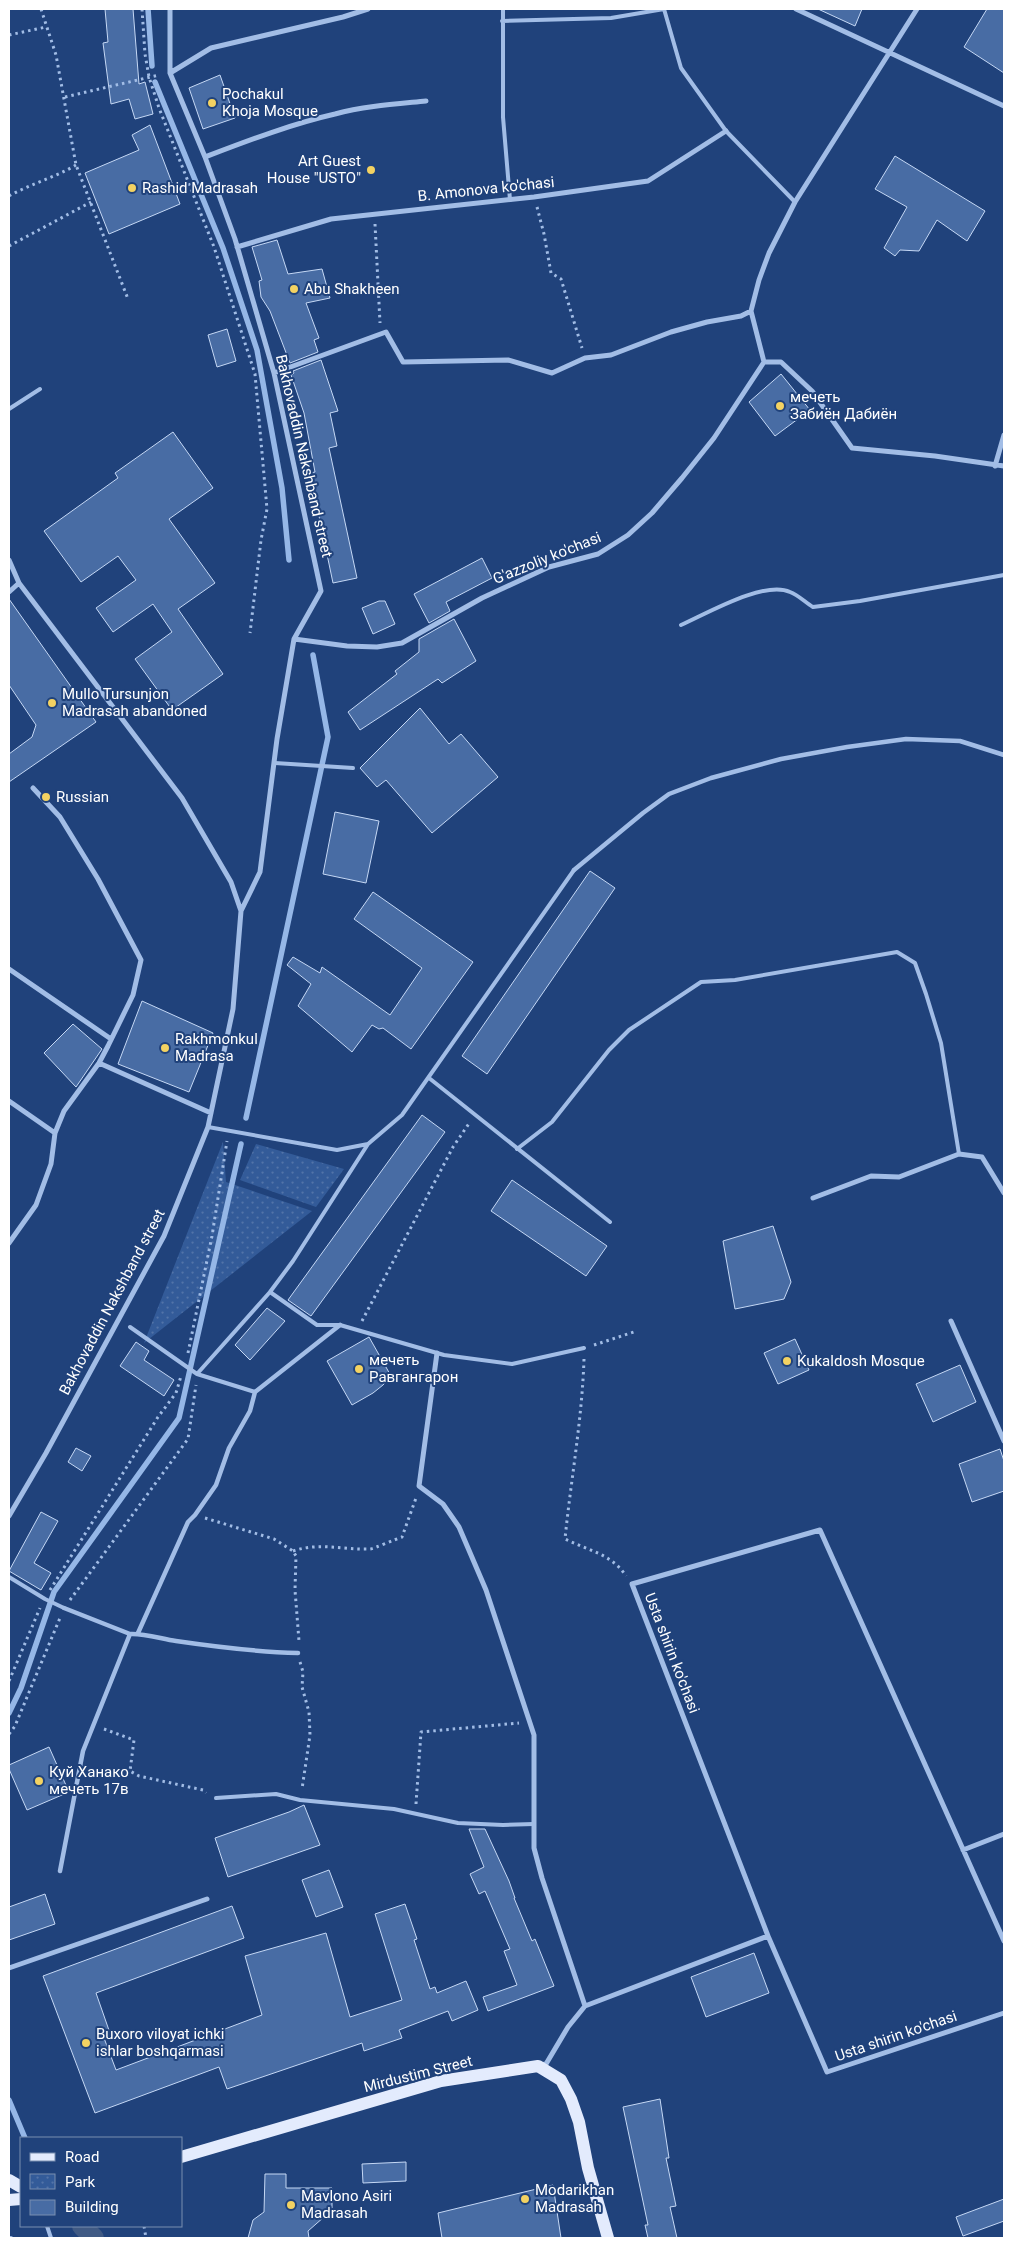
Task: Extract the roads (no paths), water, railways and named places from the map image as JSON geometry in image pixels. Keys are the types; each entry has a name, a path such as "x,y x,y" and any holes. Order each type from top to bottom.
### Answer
{"main road":[{"name":"Mirdustim Street","path":"182,2158 441,2081 538,2066"},
{"path":"538,2066 561,2080 571,2099 579,2122 588,2168 608,2238"},
{"path":"9,2180 20,2186"}],"street":[{"name":"Bakhovaddin Nakshband street","path":"9,1516 46,1453 164,1236 208,1127 233,1009 242,911 260,872 274,763 294,639 322,591 274,373 237,247 204,157 170,73 170,9"},
{"path":"170,73 211,48 343,17 368,9"},
{"path":"796,9 1004,106"},
{"path":"917,9 794,202 769,253 759,280 751,311 764,362 781,362 812,392 852,448 935,456 1004,466"},
{"path":"204,157 251,139 335,114 375,106 426,101"},
{"name":"B. Amonova ko'chasi","path":"237,247 331,219 510,200 648,180 726,130"},
{"path":"274,373 386,332 403,362 508,360 552,373 585,358 611,355 671,332 707,322 741,316 751,311"},
{"name":"G'azzoliy ko'chasi","path":"294,639 347,646 377,647 402,643 482,598 541,571 598,554 628,535 652,513 714,438 764,362"},
{"path":"995,466 1004,436"},
{"name":"Bakhovaddin Nakshband street","path":"9,560 19,583 182,798 231,882 242,911"},
{"path":"9,592 19,583"},
{"path":"574,870 669,794 711,778 847,746 906,739 960,741 1004,755"},
{"path":"9,1243 36,1205 51,1164 55,1133 64,1111 99,1063 133,995 141,960 98,879 60,817 33,788"},
{"path":"9,969 111,1039"},
{"path":"99,1063 211,1113"},
{"path":"9,1101 55,1133"},
{"path":"813,1198 871,1176 899,1178 959,1154 982,1157 1004,1193"},
{"path":"951,1320 1004,1441"},
{"path":"138,1633 188,1522 195,1516 216,1485 229,1448 250,1411 254,1392 340,1325"},
{"path":"437,1353 420,1486 443,1504 459,1527 486,1590 534,1735 534,1848 542,1878 585,2006"},
{"name":"Usta shirin ko'chasi","path":"1004,1942 820,1530 632,1584 768,1936 827,2072 1004,2012"},
{"path":"64,1608 130,1634 138,1633 154,1638 254,1652 298,1653"},
{"path":"60,1871 83,1751 130,1634"},
{"path":"963,1850 1004,1834"},
{"path":"9,1968 207,1899"},
{"path":"538,2066 546,2064 568,2027 585,2006 768,1936"}],"lane":[{"path":"503,9 503,117 510,200"},
{"path":"502,21 611,18 664,9 681,68 726,130 794,202"},
{"path":"9,409 40,389"},
{"path":"681,625 749,594 771,590 789,591 812,607 860,601 1004,575"},
{"path":"274,763 353,768"},
{"path":"196,1373 270,1292 293,1261 368,1144 402,1115 574,870"},
{"path":"517,1149 552,1122 609,1050 629,1030 701,982 735,980 898,952 915,963 941,1043 959,1154"},
{"path":"428,1078 610,1222"},
{"path":"208,1127 337,1150 368,1144"},
{"path":"270,1292 317,1325 340,1325 437,1353 512,1364 584,1348"},
{"path":"130,1327 196,1373 254,1392"},
{"path":"9,1576 47,1600 64,1608"},
{"path":"216,1798 276,1794 300,1800 394,1809 458,1823 534,1824"}],"waterway":[{"path":"148,9 152,66"},
{"path":"155,82 223,248 257,350 282,488 289,560"},
{"path":"246,1118 328,737 313,655"},
{"path":"9,1713 21,1688 54,1592 179,1418 241,1144"},
{"path":"9,2100 25,2137"},
{"path":"83,2227 94,2238"}],"place":[{"name":"Pochakul Khoja Mosque","path":"212,103"},
{"name":"Art Guest House \"USTO\"","path":"371,170"},
{"name":"Rashid Madrasah","path":"132,188"},
{"name":"Abu Shakheen","path":"294,289"},
{"name":"мечеть Забиён Дабиён","path":"780,406"},
{"name":"Mullo Tursunjon Madrasah abandoned","path":"52,703"},
{"name":"Russian","path":"46,797"},
{"name":"Rakhmonkul Madrasa","path":"165,1048"},
{"name":"Kukaldosh Mosque","path":"787,1361"},
{"name":"мечеть Равгангарон","path":"359,1369"},
{"name":"Куй Ханако мечеть 17в","path":"39,1781"},
{"name":"Buxoro viloyat ichki ishlar boshqarmasi","path":"86,2043"},
{"name":"Modarikhan Madrasah","path":"525,2199"},
{"name":"Mavlono Asiri Madrasah","path":"291,2205"}]}
